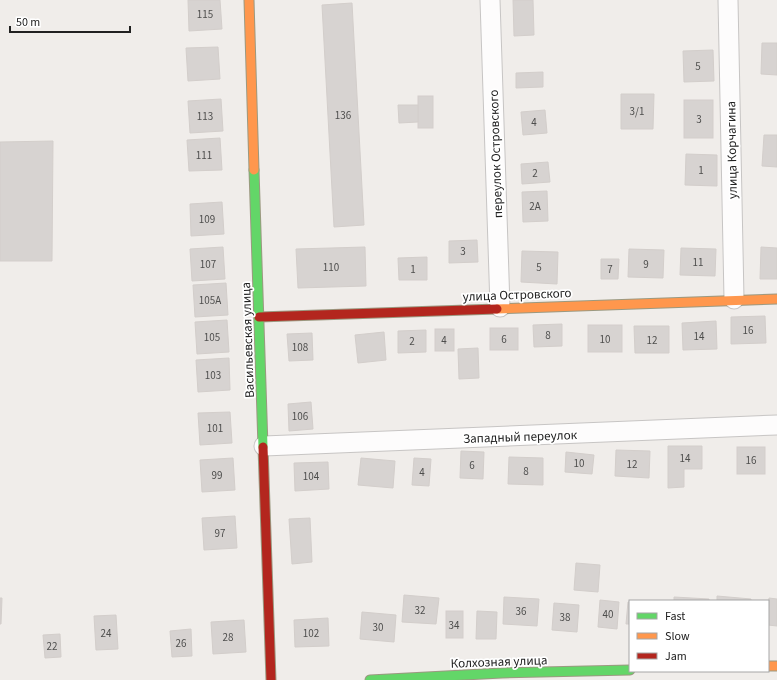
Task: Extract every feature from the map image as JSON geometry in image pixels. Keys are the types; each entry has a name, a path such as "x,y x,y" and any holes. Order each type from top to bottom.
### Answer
{"main road":[{"name":"Васильевская улица","path":"249,0 271,680"},
{"name":"улица Островского","path":"259,317 500,307 734,299 777,299"},
{"name":"Колхозная улица","path":"370,680 629,670"}],"street":[{"name":"переулок Островского","path":"490,0 500,307"},
{"name":"улица Корчагина","path":"728,0 734,299"},
{"name":"Западный переулок","path":"264,446 777,425"}],"building":[{"path":"188,0 220,0 222,29 189,31"},
{"path":"513,0 533,0 534,35 514,36"},
{"path":"352,3 364,225 334,227 322,5"},
{"path":"762,43 777,43 777,75 761,74"},
{"path":"218,47 220,79 188,81 186,48"},
{"path":"713,50 714,81 684,82 683,51"},
{"path":"543,72 543,87 516,88 516,73"},
{"path":"621,94 654,94 653,129 621,129"},
{"path":"418,96 433,96 433,128 418,128"},
{"path":"221,99 223,131 190,133 188,101"},
{"path":"684,100 713,100 713,138 684,138"},
{"path":"398,105 418,105 418,122 399,123"},
{"path":"545,110 547,133 523,135 521,112"},
{"path":"764,135 777,135 777,167 762,166"},
{"path":"220,138 222,170 189,171 187,140"},
{"path":"53,141 52,261 0,261 0,142"},
{"path":"686,154 717,155 717,186 685,185"},
{"path":"548,162 550,182 522,184 521,164"},
{"path":"547,191 548,221 523,222 522,192"},
{"path":"222,202 224,234 191,236 190,204"},
{"path":"477,240 478,262 449,263 449,241"},
{"path":"223,247 225,279 192,281 190,249"},
{"path":"365,247 366,286 298,288 296,249"},
{"path":"761,247 777,248 777,279 760,279"},
{"path":"681,248 716,249 715,276 680,275"},
{"path":"629,249 664,250 663,278 628,277"},
{"path":"522,251 558,252 557,284 521,282"},
{"path":"427,257 427,280 399,280 398,258"},
{"path":"601,259 619,259 618,279 601,279"},
{"path":"226,283 228,315 195,317 193,285"},
{"path":"765,316 766,343 731,344 731,317"},
{"path":"227,320 229,352 197,354 195,322"},
{"path":"716,321 717,349 683,350 682,323"},
{"path":"562,324 562,346 534,347 533,325"},
{"path":"588,325 622,325 622,352 588,352"},
{"path":"634,326 669,326 669,353 635,353"},
{"path":"490,328 518,328 518,350 490,350"},
{"path":"435,329 454,329 454,351 435,351"},
{"path":"426,330 426,352 398,353 398,331"},
{"path":"384,332 386,360 358,363 355,335"},
{"path":"312,333 313,360 289,361 287,334"},
{"path":"478,348 479,378 459,379 458,349"},
{"path":"229,358 230,390 198,392 196,360"},
{"path":"311,402 313,429 289,431 288,404"},
{"path":"230,412 232,443 200,445 198,413"},
{"path":"668,446 702,446 702,469 684,469 684,487 668,488"},
{"path":"737,447 765,447 765,474 737,474"},
{"path":"616,450 650,451 649,478 615,476"},
{"path":"461,451 484,452 483,479 460,478"},
{"path":"566,452 594,455 592,474 565,472"},
{"path":"509,457 543,458 543,485 508,484"},
{"path":"233,458 235,490 202,492 200,460"},
{"path":"361,458 395,461 393,488 358,485"},
{"path":"414,458 431,459 429,486 412,485"},
{"path":"328,462 329,489 295,491 294,463"},
{"path":"235,516 237,548 204,550 202,518"},
{"path":"310,518 312,562 292,564 289,519"},
{"path":"576,563 600,565 598,592 574,590"},
{"path":"404,595 439,598 436,624 402,622"},
{"path":"717,596 751,599 751,600 717,600"},
{"path":"504,597 539,599 537,626 503,624"},
{"path":"674,597 709,599 709,600 674,600"},
{"path":"0,598 2,598 1,624 0,624"},
{"path":"769,598 777,599 777,626 769,625"},
{"path":"600,600 619,602 617,629 598,627"},
{"path":"628,602 629,602 629,624 626,624"},
{"path":"554,603 579,605 577,632 552,630"},
{"path":"446,611 463,611 463,638 446,638"},
{"path":"477,611 497,612 496,639 476,639"},
{"path":"362,612 396,615 394,642 360,639"},
{"path":"116,615 118,649 96,650 94,616"},
{"path":"328,618 329,646 295,647 294,620"},
{"path":"244,620 246,652 213,654 211,622"},
{"path":"191,629 192,656 172,657 170,631"},
{"path":"60,634 61,657 45,658 43,635"}],"traffic: fast":[{"path":"254,170 263,447"},
{"path":"370,680 502,673 629,670"}],"traffic: slow":[{"path":"249,0 254,170"},
{"path":"497,309 777,299"},
{"path":"769,666 777,666"}],"traffic: jam":[{"path":"259,317 497,309"},
{"path":"263,447 271,680"}]}
